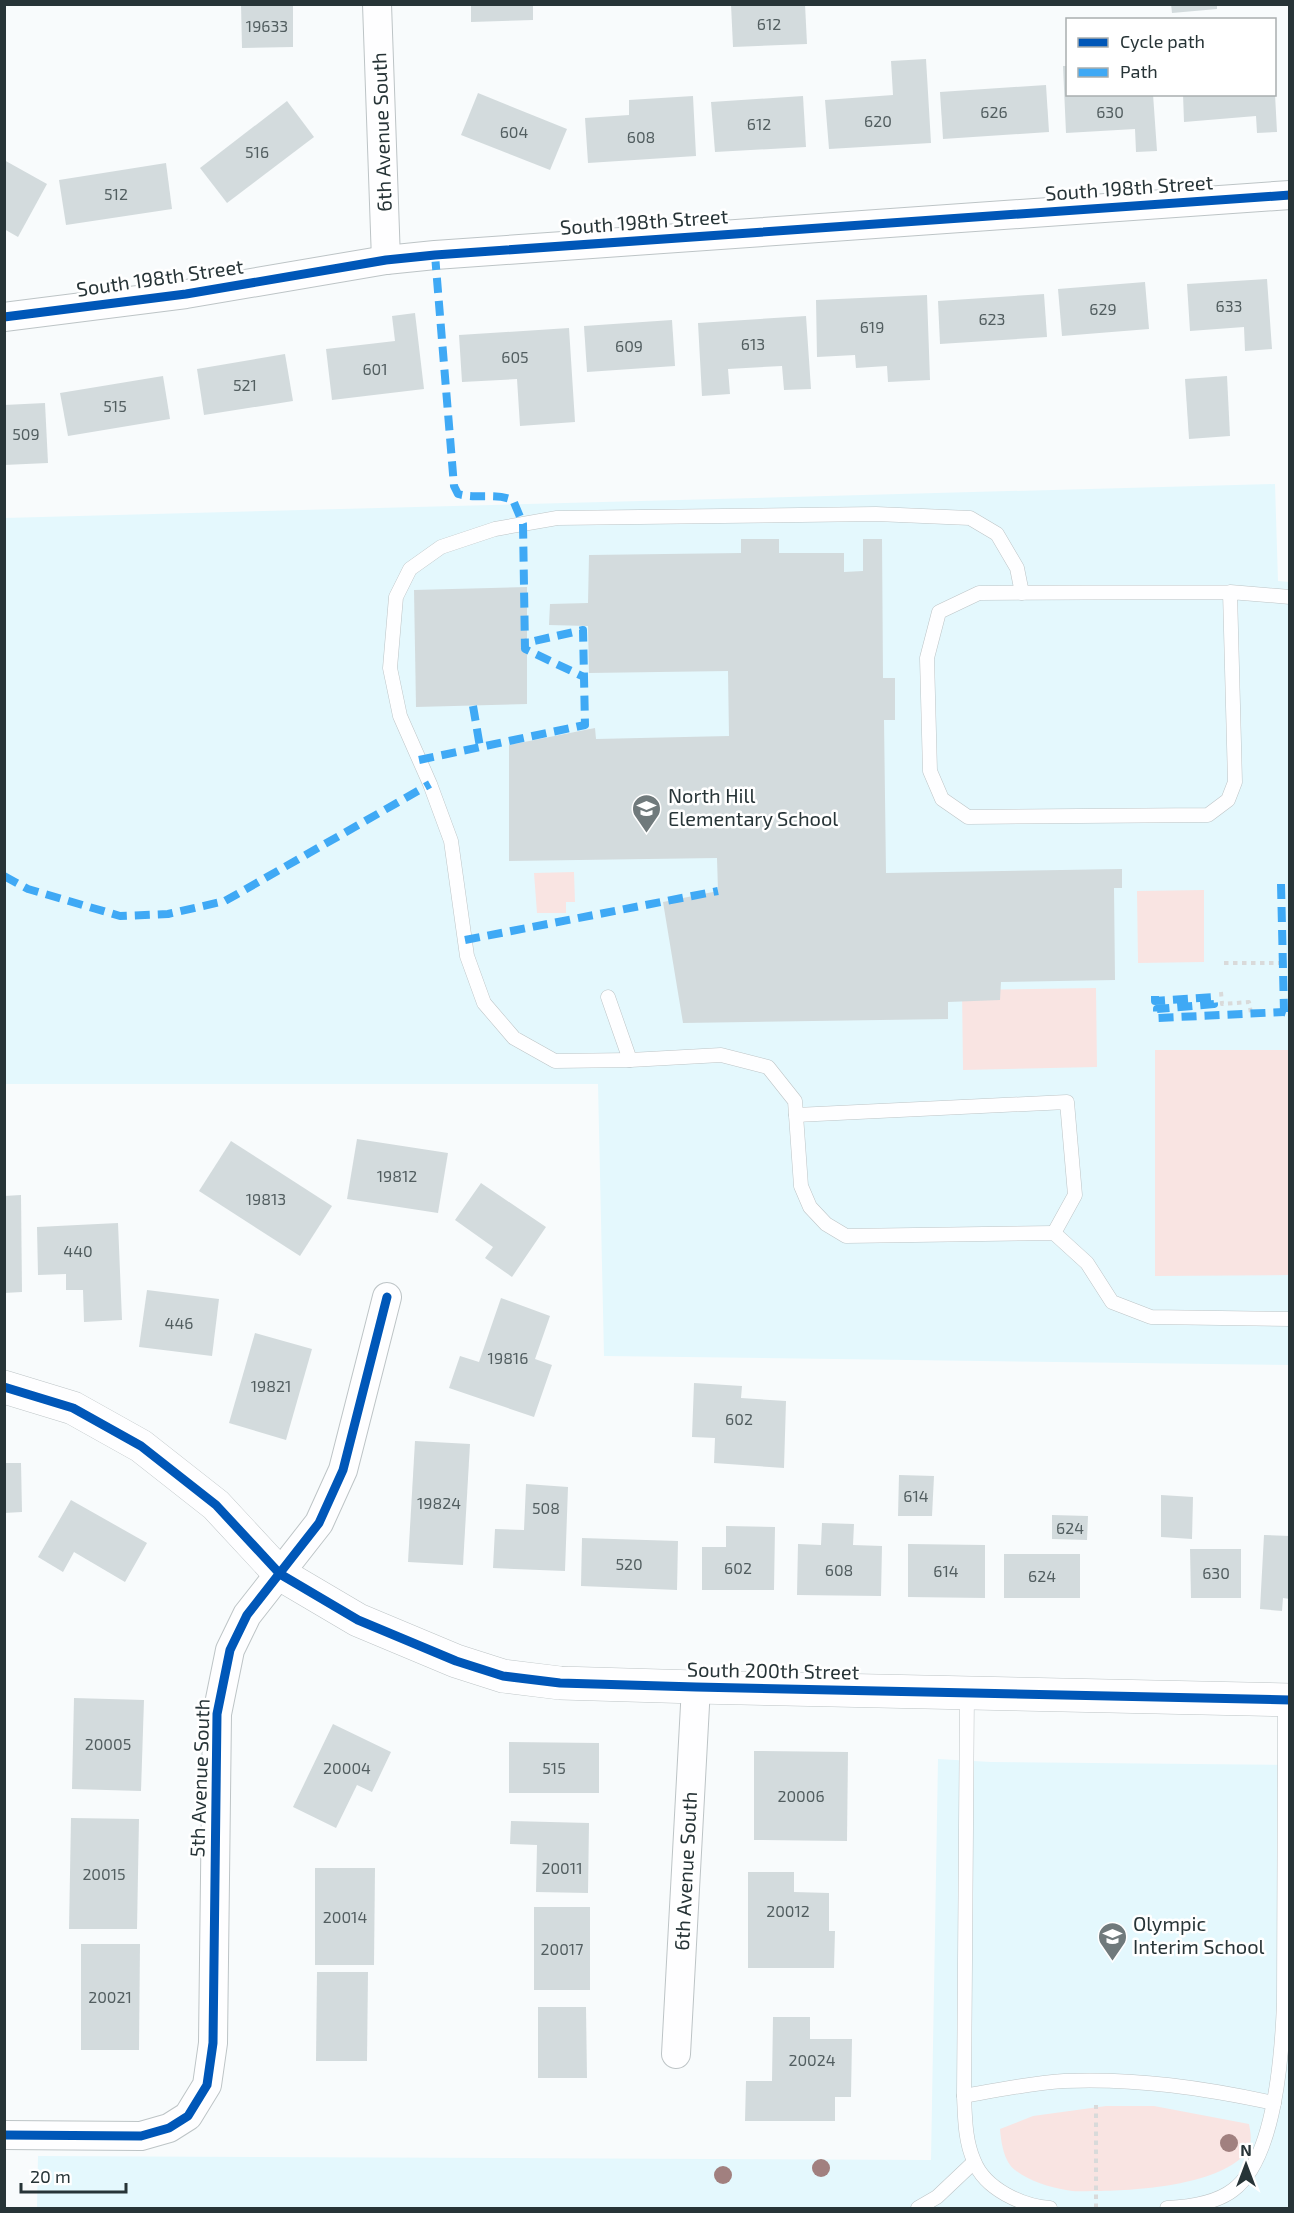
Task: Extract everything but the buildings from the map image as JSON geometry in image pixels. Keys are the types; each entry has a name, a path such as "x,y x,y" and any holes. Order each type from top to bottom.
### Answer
{"street":[{"name":"6th Avenue South","path":"377,4 386,260"},
{"name":"South 198th Street","path":"4,316 186,294 386,260 459,253 1290,195"},
{"name":"5th Avenue South","path":"4,2135 141,2136 169,2128 188,2115 207,2085 213,2043 217,1714 230,1650 247,1615 319,1523 344,1470 387,1297"},
{"name":"South 200th Street","path":"4,1387 73,1408 141,1446 216,1505 280,1574 358,1620 456,1661 503,1676 560,1683 1287,1700"},
{"name":"6th Avenue South","path":"676,2054 696,1687"}],"lane":[{"path":"1022,593 1017,568 997,534 970,518 876,514 557,518 495,529 441,547 410,569 396,597 390,668 400,716 430,784 451,841 467,956 484,1003 514,1038 555,1061 721,1055 768,1067 795,1101 801,1186 810,1207 826,1224 846,1236 1054,1233 1087,1263 1112,1302 1132,1312 1151,1317 1290,1319"},
{"path":"1230,592 1235,782 1228,800 1208,815 968,817 942,799 930,771 927,658 939,612 979,593 1230,592 1290,597"},
{"path":"608,997 630,1060"},
{"path":"796,1115 1067,1102 1075,1195 1054,1233"},
{"path":"967,1693 964,2096 966,2133 974,2162 988,2182 1013,2199 1050,2208"},
{"path":"1167,2208 1185,2207 1232,2191 1248,2175 1258,2157 1274,2103 1286,2050 1287,1700"},
{"path":"964,2096 1051,2082 1096,2081 1169,2084 1274,2103"},
{"path":"918,2208 937,2197 974,2162"}],"path":[{"path":"1224,963 1283,963"},
{"path":"1221,992 1222,1004 1250,1002 1251,1013"},
{"path":"1095,2208 1096,2081"}],"shaded area":[{"name":"North Hill Elementary School","path":"1275,484 1278,581 1290,582 1289,1365 604,1356 598,1084 5,1084 4,518"},
{"path":"574,872 575,902 566,902 566,913 537,913 534,873"},
{"path":"1204,890 1204,962 1138,963 1137,891"},
{"path":"1096,988 1097,1067 963,1070 962,990"},
{"path":"1155,1050 1289,1050 1289,1275 1155,1276"},
{"name":"Olympic Interim School","path":"938,1759 991,1762 1289,1765 1289,2208 37,2208 38,2156 931,2160"},
{"path":"1106,2106 1154,2106 1249,2124 1250,2143 1245,2154 1232,2165 1215,2173 1195,2180 1130,2190 1069,2191 1060,2189 1026,2177 1008,2162 1002,2146 1000,2129 1033,2116"}],"marked path":[{"path":"435,255 454,486 458,494 513,500 523,524 525,649 584,677"},
{"path":"419,760 585,725 583,630 525,643"},
{"path":"473,706 480,747"},
{"path":"4,876 28,889 120,916 168,914 225,901 430,784"},
{"path":"1281,884 1284,1012 1290,1014"},
{"path":"465,940 718,891"},
{"path":"1155,996 1155,1001 1213,997 1214,1004 1157,1009 1157,1018 1284,1012"}],"cycle path":[{"path":"4,317 186,294 386,260 435,255 1290,195"},
{"path":"4,2135 141,2136 169,2128 188,2116 207,2085 213,2043 217,1714 230,1650 247,1615 319,1523 343,1470 387,1297"},
{"path":"4,1387 73,1408 141,1446 216,1505 280,1574 358,1620 456,1661 503,1676 560,1683 1290,1700"}],"place":[{"name":"North Hill Elementary School","path":"647,834"},
{"name":"Olympic Interim School","path":"1112,1962"}]}
